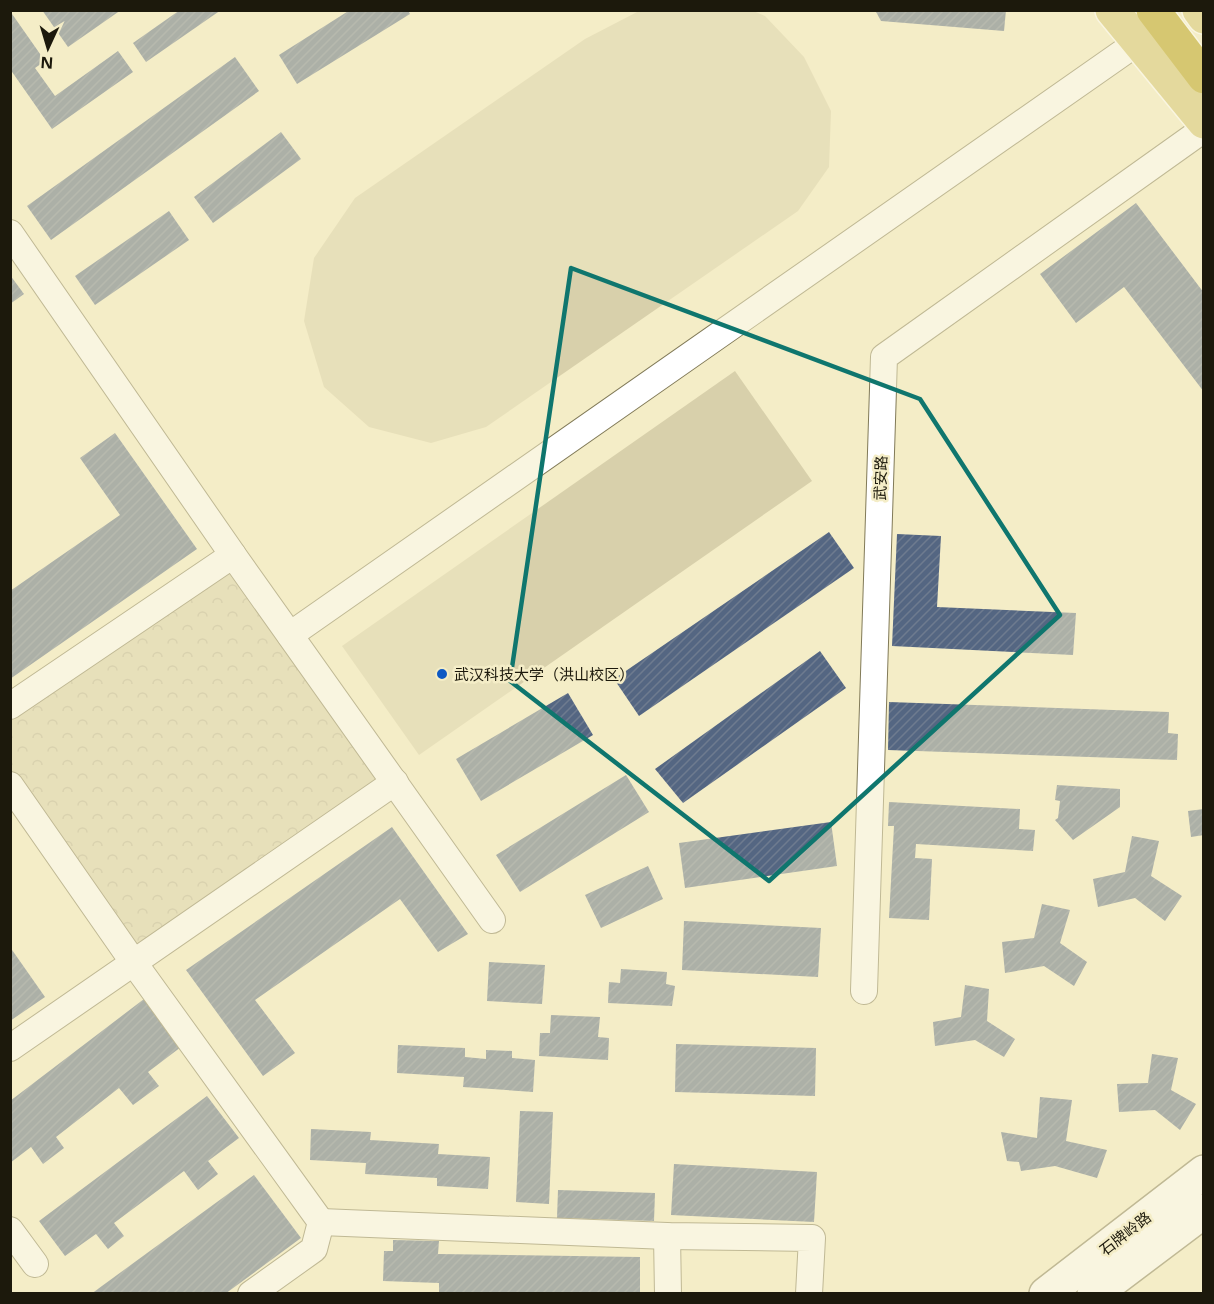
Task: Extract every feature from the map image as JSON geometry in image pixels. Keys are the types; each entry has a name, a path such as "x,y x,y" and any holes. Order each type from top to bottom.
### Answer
{"highway":[{"path":"1153,10 1203,77"}],"main road":[{"path":"1112,10 1203,122"},
{"path":"1198,10 1203,17"},
{"name":"石牌岭路","path":"1046,1293 1203,1172"},
{"name":"石牌岭路","path":"1094,1293 1203,1211"}],"street":[{"path":"290,634 1138,42"},
{"name":"武安路","path":"864,992 884,357 1203,129"},
{"path":"10,233 233,555 492,920"},
{"path":"10,706 233,555"},
{"path":"10,1048 395,782"},
{"path":"10,785 134,963 321,1222"},
{"path":"321,1222 668,1236 812,1238 809,1293"},
{"path":"251,1293 314,1249 321,1222"},
{"path":"10,1230 35,1264"},
{"path":"668,1236 668,1293"}],"highlighted area":[{"path":"571,268 920,399 1060,615 769,881 510,681"}],"green space":[{"path":"751,10 765,16 804,57 831,111 829,167 798,211 486,427 431,443 369,427 324,387 304,321 314,258 355,198 585,39 639,11"},
{"path":"735,371 812,481 419,755 342,646"},
{"path":"233,555 395,782 134,963 11,785 10,706"}],"building":[{"path":"42,10 121,10 68,47"},
{"path":"180,10 221,10 146,62 133,43"},
{"path":"350,10 408,10 410,14 297,84 279,55"},
{"path":"875,10 1006,10 1004,31 881,21"},
{"path":"10,11 45,61 35,68 55,96 118,51 133,72 52,129 10,69"},
{"path":"235,57 259,91 51,240 27,206"},
{"path":"281,132 301,159 213,223 194,197"},
{"path":"1136,203 1204,293 1204,392 1124,287 1076,323 1040,274"},
{"path":"169,211 189,240 95,305 75,276"},
{"path":"10,275 24,294 10,304"},
{"path":"115,433 197,549 10,679 10,591 120,515 80,458"},
{"path":"829,532 854,568 639,716 614,679"},
{"path":"897,534 941,536 937,607 1076,613 1073,655 892,646"},
{"path":"820,651 846,688 683,803 655,769"},
{"path":"568,693 593,735 481,801 456,759"},
{"path":"889,702 1169,712 1168,733 1178,734 1177,760 888,750"},
{"path":"626,775 649,812 520,892 496,855"},
{"path":"1057,785 1120,789 1120,807 1073,840 1055,820 1058,818 1060,801 1055,800"},
{"path":"889,802 1020,809 1019,829 1035,830 1033,851 916,844 915,858 932,859 929,920 889,918 894,826 888,826"},
{"path":"1204,809 1204,835 1191,837 1188,811"},
{"path":"831,822 837,866 685,888 679,843"},
{"path":"392,827 468,934 438,952 400,899 255,1000 295,1053 263,1076 186,970"},
{"path":"1132,836 1159,841 1151,876 1182,896 1165,921 1135,898 1098,907 1093,879 1125,872"},
{"path":"648,866 663,899 601,928 585,895"},
{"path":"1042,904 1070,910 1060,943 1087,962 1074,986 1044,966 1005,973 1002,942 1034,938"},
{"path":"684,921 821,928 818,977 682,970"},
{"path":"10,947 45,997 10,1021"},
{"path":"489,962 545,965 542,1004 487,1001"},
{"path":"621,969 667,972 666,984 675,986 672,1006 608,1003 609,982 620,983"},
{"path":"965,985 989,989 987,1021 1015,1039 1004,1057 975,1040 935,1046 933,1022 961,1017"},
{"path":"144,999 181,1047 148,1072 159,1086 133,1105 119,1088 56,1137 64,1148 43,1164 31,1147 10,1163 10,1101"},
{"path":"551,1015 600,1017 598,1037 609,1038 608,1060 539,1056 540,1033 550,1033"},
{"path":"676,1044 816,1048 815,1096 675,1092"},
{"path":"398,1045 465,1048 465,1057 486,1059 486,1050 512,1051 512,1058 535,1060 533,1092 463,1087 464,1077 397,1073"},
{"path":"1152,1054 1178,1058 1171,1090 1196,1104 1180,1130 1155,1110 1119,1112 1117,1084 1148,1083"},
{"path":"207,1096 239,1138 208,1161 218,1174 198,1190 184,1171 114,1223 124,1236 108,1249 96,1234 65,1256 39,1221"},
{"path":"1040,1097 1072,1100 1066,1141 1107,1150 1097,1178 1055,1166 1021,1171 1019,1162 1007,1161 1001,1132 1037,1138"},
{"path":"520,1111 553,1112 549,1204 516,1202"},
{"path":"311,1129 371,1132 370,1140 439,1144 438,1154 490,1157 488,1189 437,1186 437,1178 365,1174 366,1163 310,1160"},
{"path":"674,1164 817,1172 814,1222 671,1215"},
{"path":"254,1175 301,1238 225,1294 91,1294"},
{"path":"558,1190 655,1193 654,1221 557,1218"},
{"path":"393,1240 439,1241 438,1254 640,1257 640,1294 439,1294 439,1283 383,1281 384,1251 393,1251"}],"place":[{"name":"武汉科技大学（洪山校区）","path":"442,674"}]}
